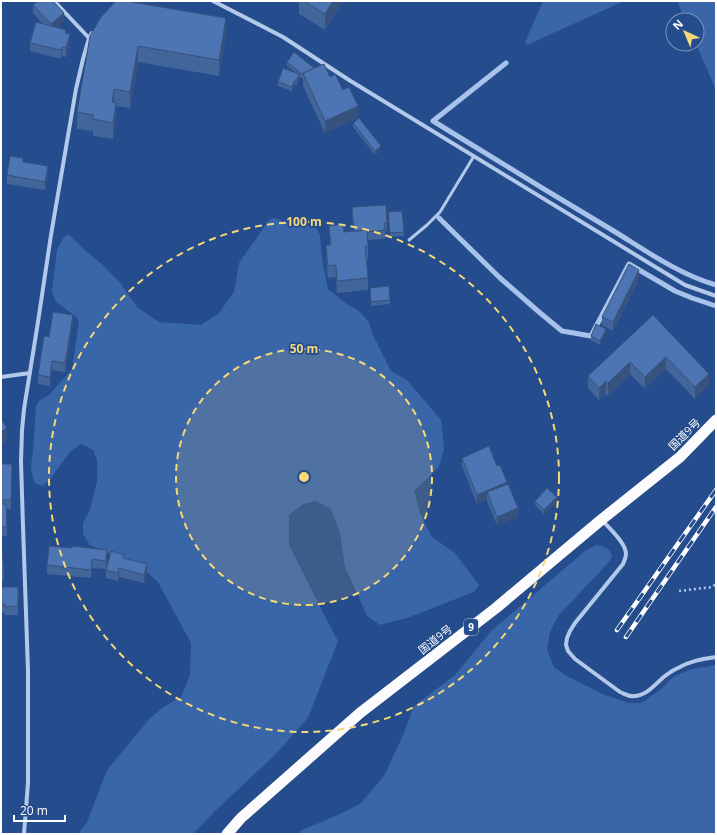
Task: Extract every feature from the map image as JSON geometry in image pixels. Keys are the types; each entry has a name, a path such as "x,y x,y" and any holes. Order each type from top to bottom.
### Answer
{"highway":[{"name":"国道9号","path":"227,834 241,818 360,713 496,608 601,520 680,457 716,420"}],"street":[{"path":"54,1 90,38"},
{"path":"214,1 222,3 283,37 356,84 674,279 685,285 716,296"},
{"path":"24,834 28,783 28,687 22,519 22,430 51,235 75,96 83,59 90,38 96,27"},
{"path":"1,378 30,373"},
{"path":"601,520 620,541 626,554 625,559 623,564 570,631 566,645 568,651 575,659 620,692 628,696 636,696 644,693 664,676 689,662 704,658 716,657"}],"lane":[{"path":"409,240 440,212 474,156"}],"path":[{"path":"679,591 712,587 716,584"}],"shaded area":[{"path":"543,1 624,1 527,45 525,42"},
{"path":"677,1 716,1 716,90 699,52 705,52 705,12 682,12"},
{"path":"275,218 288,223 316,227 320,235 322,258 328,289 344,302 359,311 369,322 373,335 391,371 407,380 441,420 444,449 439,467 414,491 420,513 432,537 455,553 479,585 474,592 407,618 380,625 367,616 345,567 340,533 331,509 316,501 303,504 289,515 289,545 338,641 308,718 276,754 215,811 193,834 78,834 87,822 107,770 150,718 165,706 181,697 190,675 191,643 158,582 148,573 90,545 83,534 83,523 90,509 97,482 97,460 93,450 81,444 70,452 48,482 42,486 35,483 31,466 36,406 39,401 49,395 72,369 79,321 75,316 56,302 52,292 57,249 64,237 68,234 103,265 121,284 138,308 159,322 201,325 219,313 234,292 239,263 269,220"},
{"path":"596,545 606,548 610,551 612,556 610,561 559,615 550,632 547,649 554,667 565,675 605,695 629,703 641,703 660,690 673,677 692,669 716,665 716,834 296,834 360,804 384,776 404,733 414,706 455,675 492,630 585,551"}],"building":[{"path":"38,1 53,1 64,13 51,24 33,5"},
{"path":"116,1 126,1 226,18 219,60 138,46 130,92 114,89 112,102 116,103 113,123 93,119 93,115 77,112 90,36 101,17"},
{"path":"304,1 333,1 325,14"},
{"path":"36,22 66,30 65,33 70,34 66,48 62,47 61,50 30,43"},
{"path":"294,52 314,68 303,73 303,75 287,62"},
{"path":"324,64 330,77 335,74 343,90 349,87 358,106 325,121 303,73"},
{"path":"283,68 299,74 292,87 278,82"},
{"path":"359,118 381,146 375,151 353,123"},
{"path":"10,156 23,158 23,162 48,166 45,182 7,175"},
{"path":"386,205 387,223 384,223 385,230 367,232 367,230 354,231 352,207"},
{"path":"402,211 404,232 390,233 388,212"},
{"path":"343,224 344,232 367,230 368,246 365,246 368,278 337,281 336,265 328,266 326,245 331,245 329,226"},
{"path":"629,264 639,270 613,322 602,317"},
{"path":"389,286 390,300 371,302 370,288"},
{"path":"53,312 73,315 65,363 52,361 50,377 38,375 44,336 49,337"},
{"path":"653,315 709,374 695,387 666,357 645,377 630,362 608,383 606,381 599,388 588,376"},
{"path":"596,324 606,329 600,341 591,336"},
{"path":"1,419 7,428 1,432"},
{"path":"489,446 497,466 500,465 507,482 477,495 462,458"},
{"path":"1,464 12,464 11,500 1,500"},
{"path":"508,484 518,508 497,517 487,492"},
{"path":"547,488 557,497 544,510 535,501"},
{"path":"1,504 6,504 7,527 1,527"},
{"path":"1,538 4,573 1,573"},
{"path":"49,546 72,548 72,546 107,550 106,561 92,559 91,570 47,565"},
{"path":"111,551 124,555 123,558 147,564 144,575 119,568 118,573 106,570"},
{"path":"1,584 2,587 18,587 18,606 5,607 5,604 1,604"}],"waterway":[{"path":"506,63 433,121 662,261 688,275 716,285"},
{"path":"439,218 499,277 562,331 591,336 629,264 675,291 716,306"}],"railway":[{"path":"617,630 716,490"},
{"path":"626,637 716,507"}]}
